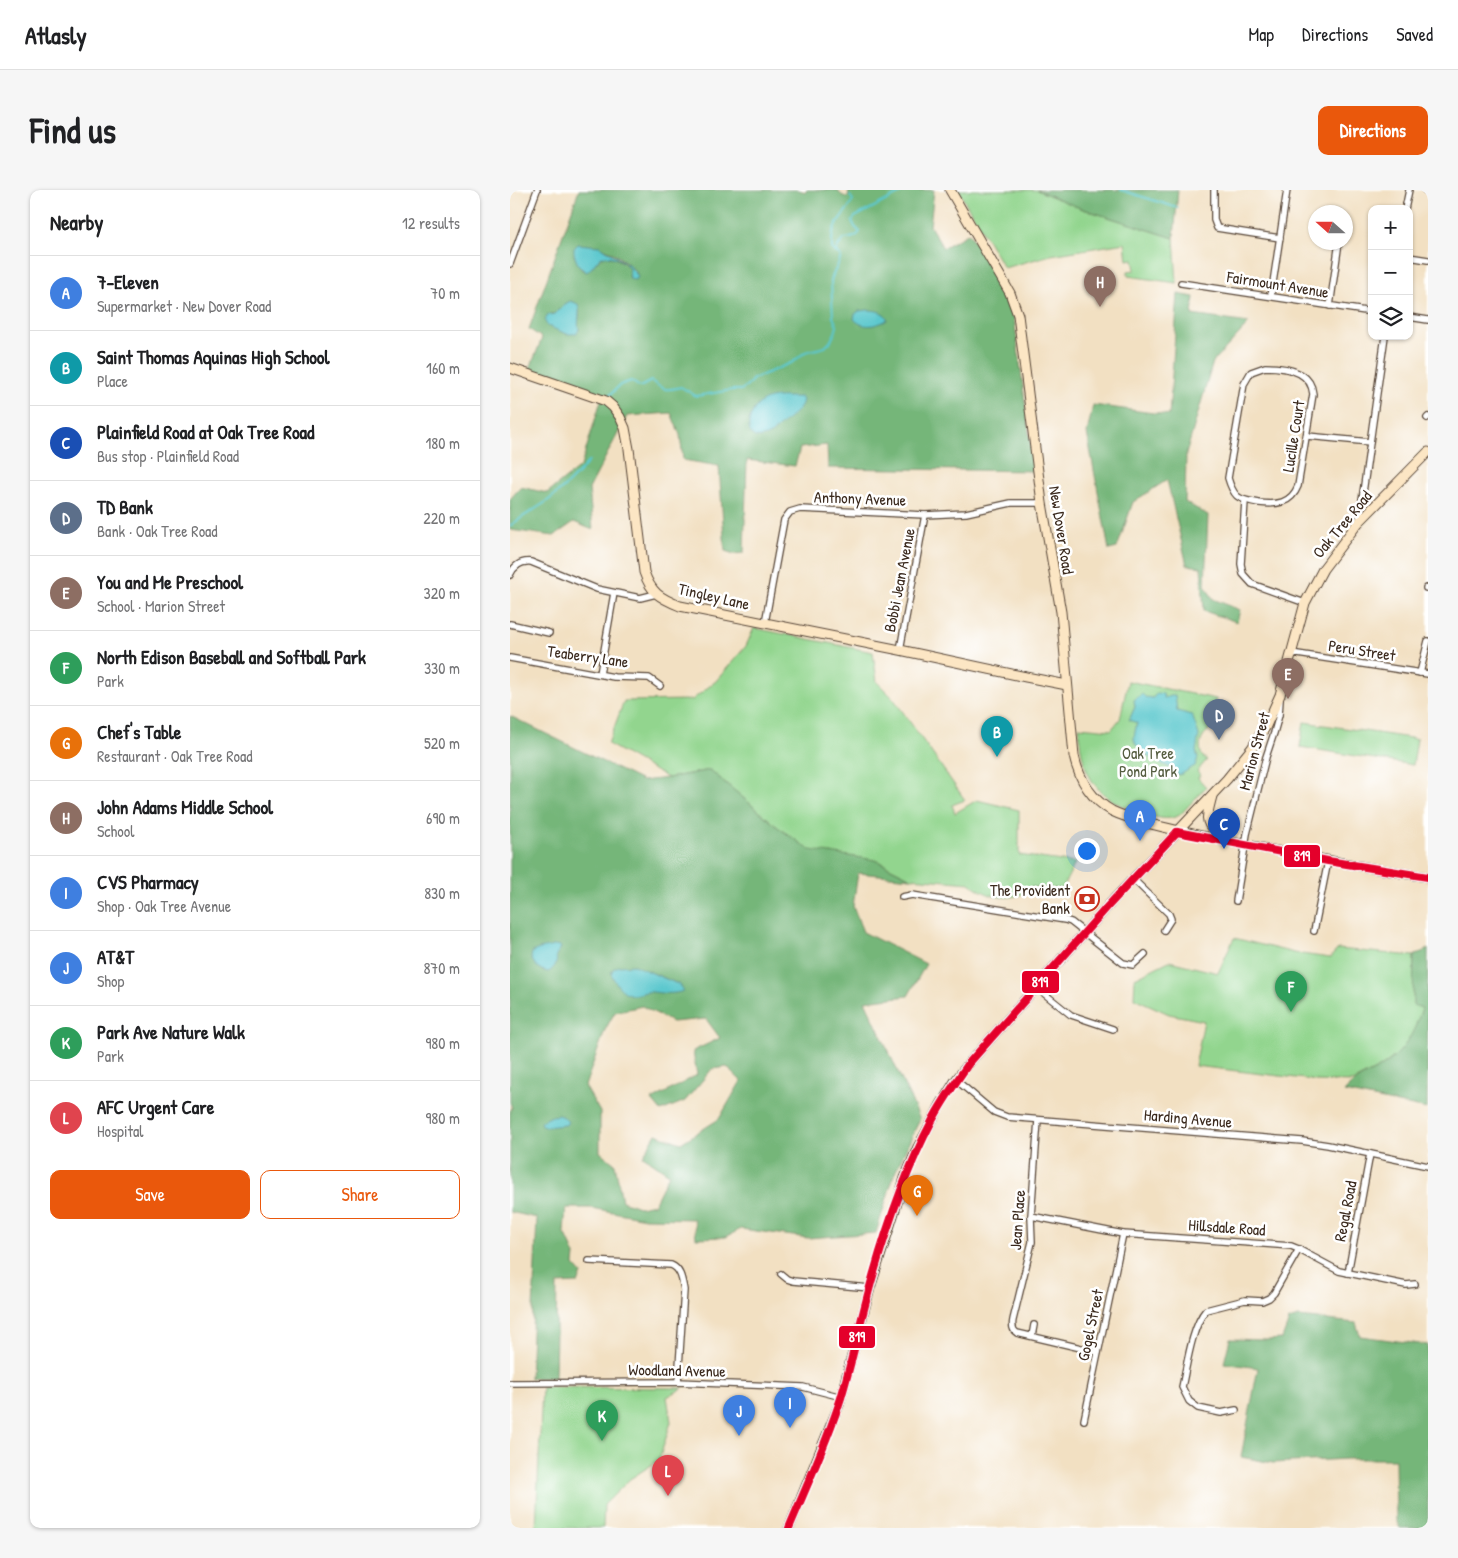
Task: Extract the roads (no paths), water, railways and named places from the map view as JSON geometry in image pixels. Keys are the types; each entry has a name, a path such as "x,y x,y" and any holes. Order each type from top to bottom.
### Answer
{"street":[{"path":"510,264 537,190"},
{"name":"New Dover Road","path":"950,190 1010,292 1018,315 1042,504 1061,612 1074,756 1080,777 1103,804 1117,813 1177,832 1328,861 1428,877"},
{"path":"1214,190 1214,220 1217,228 1280,238"},
{"path":"1271,296 1286,190"},
{"path":"1406,205 1409,190"},
{"path":"1330,306 1338,250"},
{"path":"1413,257 1428,260"},
{"name":"Fairmount Avenue","path":"1181,283 1368,311"},
{"path":"1413,318 1428,320"},
{"path":"1358,523 1384,340"},
{"name":"Lucille Court","path":"1267,367 1297,372 1306,376 1311,384 1313,394 1298,486 1286,502 1276,504 1245,501 1232,490 1228,478 1244,384 1251,372 1267,367"},
{"name":"Tingley Lane","path":"510,368 606,401 620,417 625,428 629,449 644,572 656,594 669,602 680,606 1067,684"},
{"path":"1307,436 1370,442"},
{"name":"Oak Tree Road","path":"789,1528 842,1397 870,1288 896,1201 918,1147 940,1106 969,1063 1036,986 1252,748 1266,726 1280,695 1305,603 1323,568 1358,523 1428,452"},
{"path":"1245,501 1241,564 1243,574 1252,584 1305,603"},
{"name":"Anthony Avenue","path":"765,623 784,520 790,512 800,510 925,515 966,513 1011,503 1042,504"},
{"name":"Bobbi Jean Avenue","path":"900,650 925,515"},
{"path":"510,575 512,570 519,564 531,562 597,589 640,598 656,594"},
{"path":"600,674 614,593"},
{"path":"510,624 549,633"},
{"path":"1420,673 1428,641"},
{"name":"Peru Street","path":"1291,653 1428,674"},
{"name":"Teaberry Lane","path":"510,658 614,677 649,678 660,686"},
{"name":"Marion Street","path":"1236,901 1245,845 1266,757 1279,715 1280,695"},
{"path":"1212,794 1207,819 1209,827 1225,840"},
{"path":"1314,931 1328,861"},
{"path":"1132,879 1169,914 1171,919 1164,930"},
{"path":"902,897 912,895 1071,922 1123,963 1133,965 1144,954"},
{"path":"1036,986 1071,1016 1113,1029"},
{"name":"Harding Avenue","path":"956,1080 998,1115 1008,1117 1302,1141 1428,1166"},
{"name":"Jean Place","path":"1032,1336 1015,1332 1012,1322 1031,1246 1031,1216 1038,1120"},
{"name":"Regal Road","path":"1348,1273 1370,1154"},
{"name":"Hillsdale Road","path":"1031,1216 1123,1234 1279,1244 1299,1249 1339,1271 1406,1285 1415,1284"},
{"name":"Gogel Street","path":"1084,1420 1123,1234"},
{"path":"1236,1410 1221,1414 1198,1408 1189,1401 1185,1394 1182,1387 1196,1327 1206,1310 1246,1300 1262,1301 1269,1298 1274,1293 1299,1249"},
{"path":"589,1262 670,1265 678,1270 684,1290 678,1382"},
{"path":"781,1274 793,1281 870,1288"},
{"path":"1034,1325 1032,1336 1098,1352"},
{"name":"Woodland Avenue","path":"510,1383 678,1382 803,1387 842,1397"}],"water":[{"path":"578,244 600,246 629,265 638,276 637,279 630,279 629,268 626,264 609,256 602,257 587,272 579,265 574,255 574,248"},
{"path":"571,301 578,304 579,307 579,330 576,334 567,334 547,326 545,321 547,315 554,314"},
{"path":"859,311 881,312 887,317 887,320 870,326 861,324 854,319 855,314"},
{"path":"773,397 801,397 803,400 801,406 772,433 762,437 754,437 750,432 750,417 754,409 761,402"},
{"path":"1157,693 1163,694 1164,698 1175,695 1177,711 1192,715 1199,735 1196,751 1198,758 1195,766 1178,775 1169,767 1143,753 1134,739 1137,723 1129,720 1135,707 1134,700 1142,694 1145,697 1153,698"},
{"path":"558,945 561,948 556,955 556,965 549,972 536,966 531,958 532,952"},
{"path":"634,965 680,985 683,991 628,994 619,987 611,973 614,968 619,966"},
{"path":"558,1115 564,1117 568,1122 566,1125 547,1127 541,1125 540,1122"}],"waterway":[{"path":"608,397 620,385 631,381 640,387 651,381 665,389 681,387 696,396 741,390 753,379 793,362 805,352 825,347 830,342 837,326 833,317 831,281 841,256 836,252 838,246 844,239 855,237 860,232 852,221 855,217 906,190"},
{"path":"1121,190 1178,208"},
{"path":"835,252 832,248 834,228 851,204 853,200 850,196"},
{"path":"510,526 558,493 589,461"}],"place":[{"name":"John Adams Middle School","path":"1100,307"},
{"name":"You and Me Preschool","path":"1288,699"},
{"name":"TD Bank","path":"1219,740"},
{"name":"Saint Thomas Aquinas High School","path":"997,757"},
{"name":"7-Eleven","path":"1140,841"},
{"name":"Plainfield Road at Oak Tree Road","path":"1224,849"},
{"name":"The Provident Bank","path":"1087,899"},
{"name":"North Edison Baseball and Softball Park","path":"1291,1012"},
{"name":"Chef's Table","path":"917,1216"},
{"name":"CVS Pharmacy","path":"790,1428"},
{"name":"AT&T","path":"739,1436"},
{"name":"Park Ave Nature Walk","path":"602,1441"},
{"name":"AFC Urgent Care","path":"668,1496"}],"park label":[{"name":"Oak Tree Pond Park","path":"1148,762"}]}
